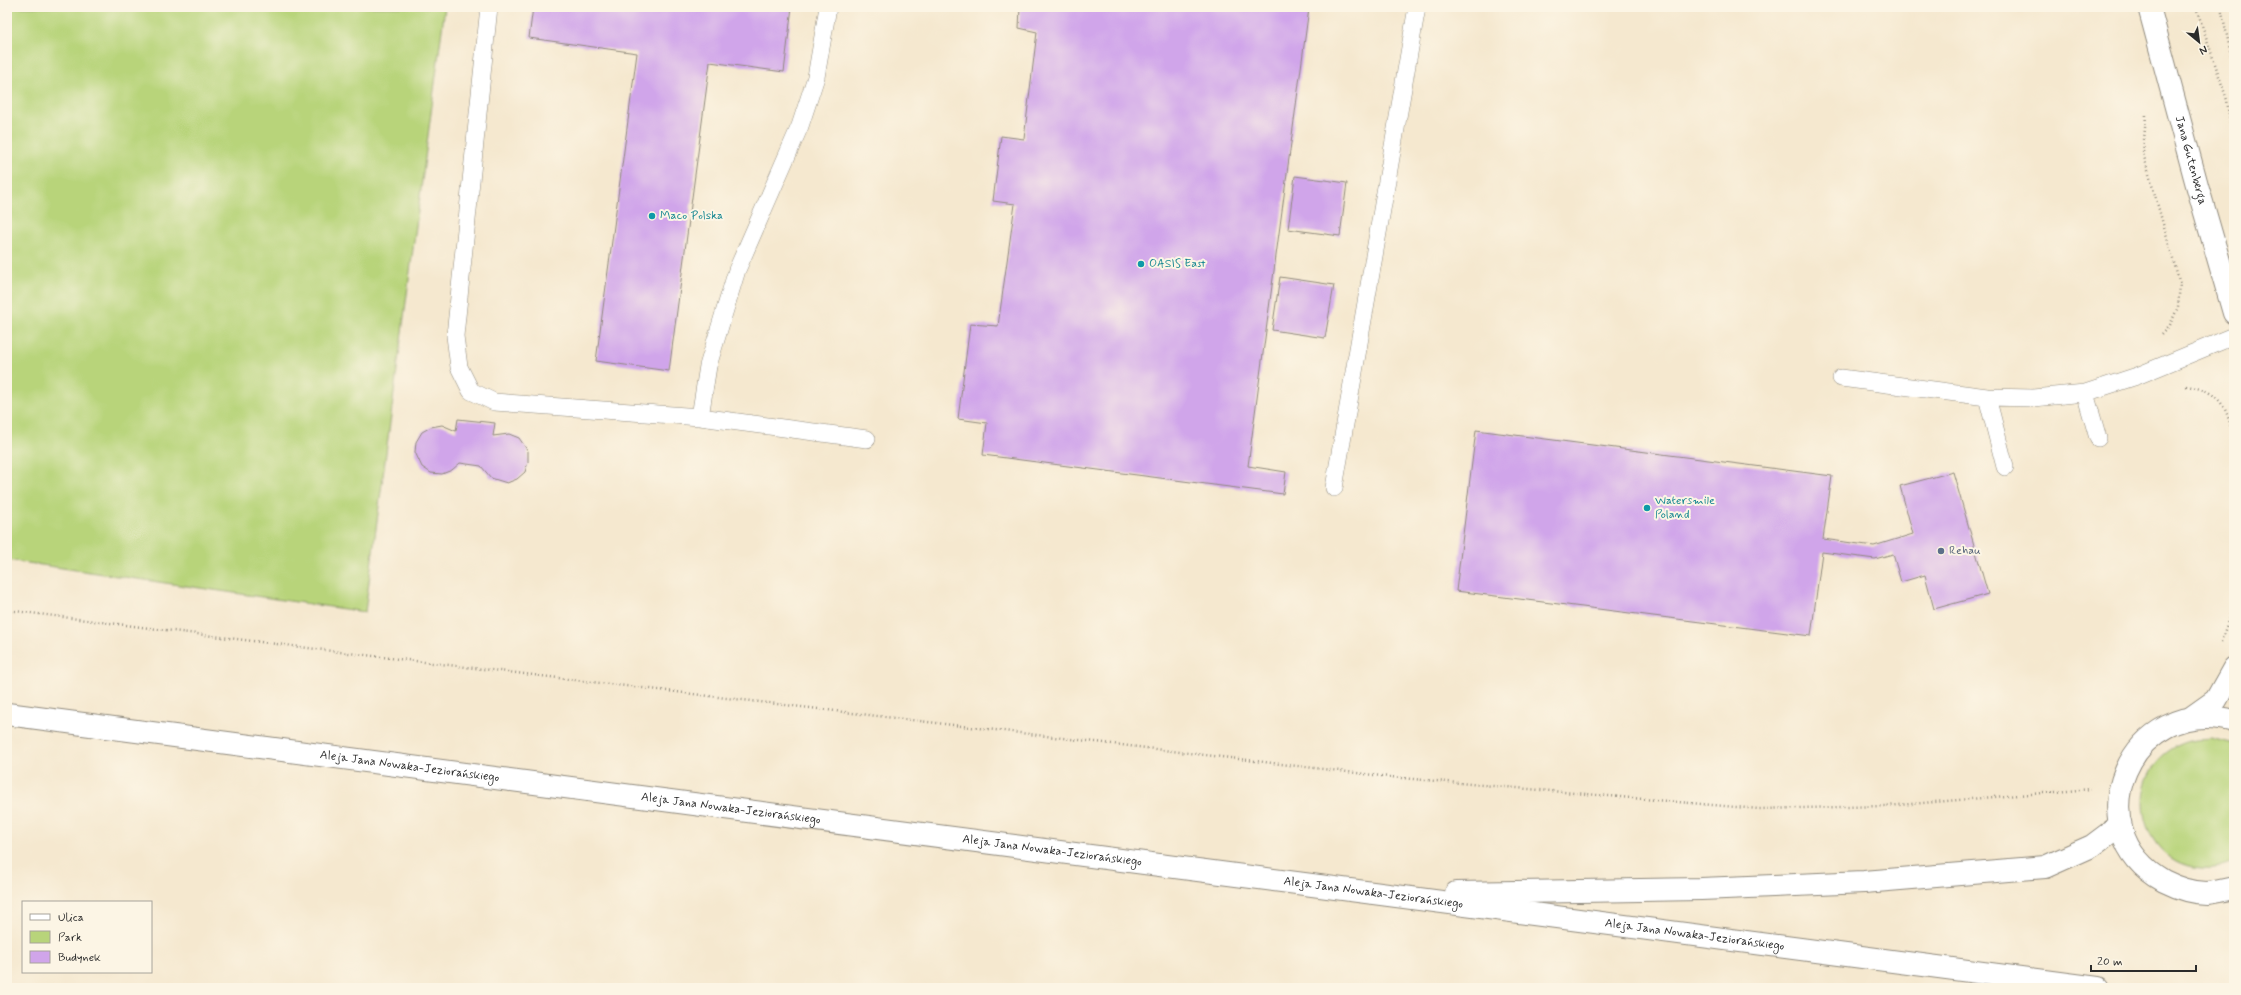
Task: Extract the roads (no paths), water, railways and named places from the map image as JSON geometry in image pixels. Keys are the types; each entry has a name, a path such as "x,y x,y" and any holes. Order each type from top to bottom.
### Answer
{"main road":[{"name":"Jana Gutenberga","path":"2149,7 2197,185 2234,313"},
{"path":"2192,717 2216,700 2234,668"},
{"name":"Aleja Jana Nowaka-Jeziorańskiego","path":"7,714 2098,988"},
{"path":"2234,721 2217,716 2192,717 2166,725 2145,741 2129,762 2120,787 2118,806 2120,824 2132,852 2151,874 2177,888 2206,893 2234,888"},
{"path":"1380,895 1701,889 1864,882 2044,867 2092,846 2120,824"}],"lane":[{"path":"489,7 455,336 459,367 471,391 494,402 513,405 700,417 866,439"},
{"path":"700,417 708,366 737,270 800,126 816,76 828,7"},
{"path":"1334,488 1417,7"},
{"path":"1841,378 1987,396 2033,398 2085,393 2137,376 2234,336"},
{"path":"2085,393 2098,438"},
{"path":"1987,396 2005,467"}],"place":[{"name":"Maco Polska","path":"652,216"},
{"name":"OASIS East","path":"1141,264"},
{"name":"Watersmile Poland","path":"1647,508"},
{"name":"Rehau","path":"1941,551"}]}
